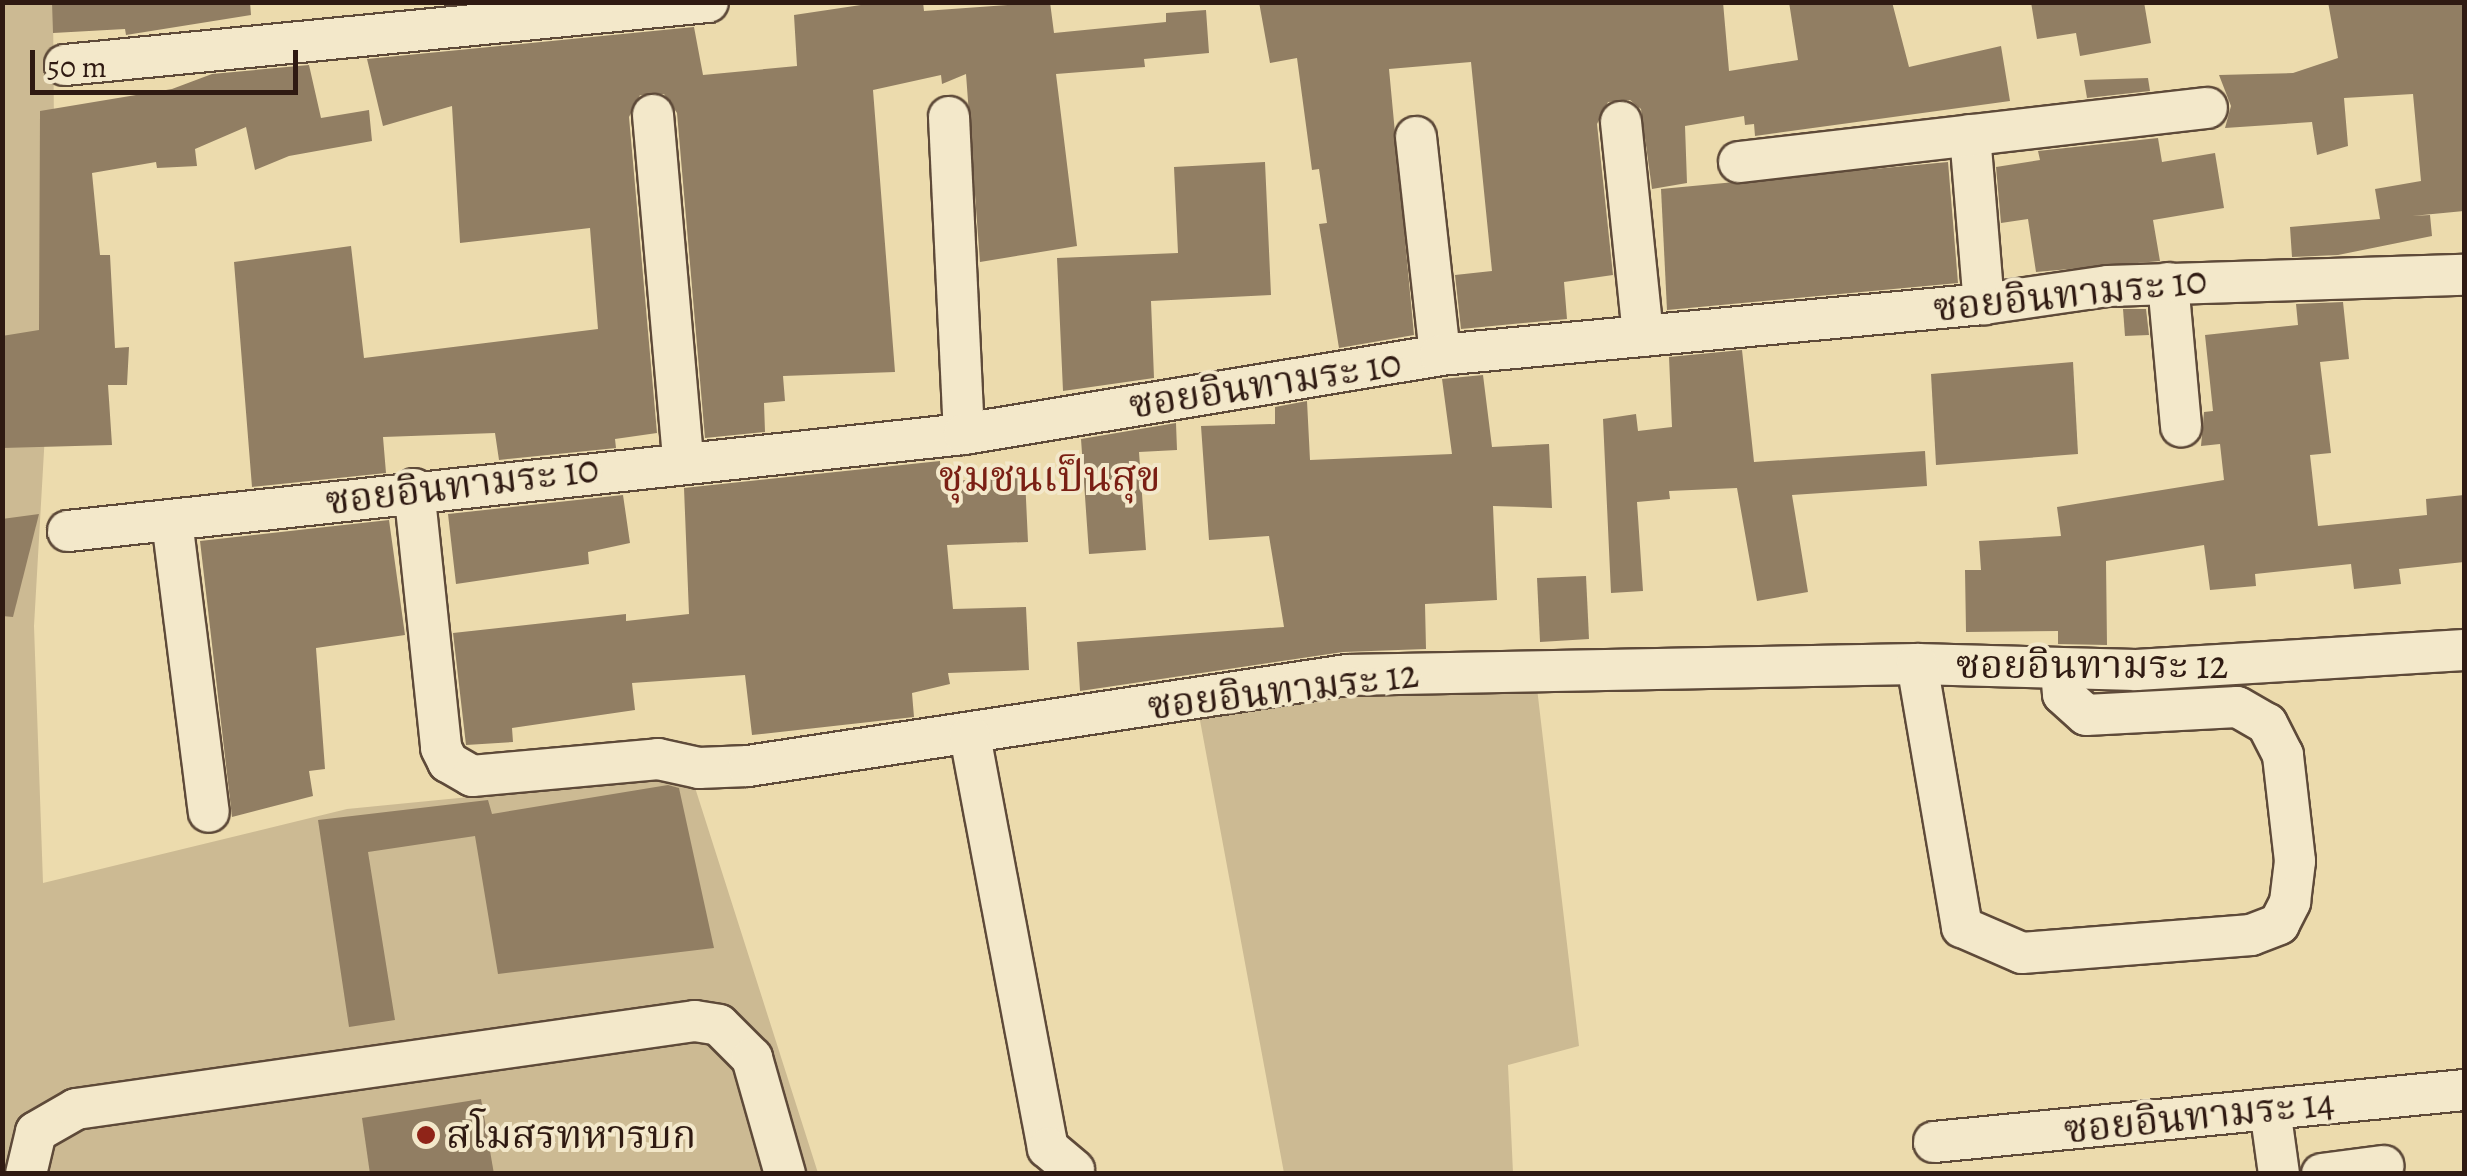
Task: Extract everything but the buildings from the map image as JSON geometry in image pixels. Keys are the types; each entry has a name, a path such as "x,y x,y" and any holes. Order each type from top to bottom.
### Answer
{"street":[{"path":"65,64 708,2"},
{"path":"1739,162 2207,108"},
{"path":"653,115 682,460"},
{"path":"950,116 964,434"},
{"path":"1621,122 1643,336"},
{"path":"1970,135 1984,304"},
{"path":"1416,137 1440,355"},
{"name":"ซอยอินทามระ 10","path":"68,532 414,489 964,434 1440,355 2168,283 2464,275"},
{"path":"2168,283 2181,426"},
{"name":"ซอยอินทามระ 12","path":"414,489 441,748 460,772 472,776 658,760 723,768 970,736 1261,684 1347,675 1918,664 2061,670 2464,650"},
{"path":"172,521 209,812"},
{"path":"1918,664 1962,927 2022,954 2251,935 2279,924 2290,902 2295,861 2283,755 2267,724 2237,707 2086,715 2063,694 2061,670"},
{"path":"970,736 1048,1148 1074,1170"},
{"path":"18,1161 36,1132 76,1110 694,1021 719,1025 752,1058 785,1174"},
{"name":"ซอยอินทามระ 14","path":"1934,1142 2464,1090"},
{"path":"2270,1109 2279,1174"},
{"path":"2322,1174 2383,1166"}],"shaded area":[{"path":"2,3 53,3 55,259 34,626 43,883 347,809 691,775 818,1173 3,1173"},
{"path":"1537,688 1579,1046 1508,1065 1513,1173 1284,1173 1199,715 1389,690"}],"place":[{"name":"สโมสรทหารบก","path":"426,1135"}],"district":[{"name":"ชุมชนเป็นสุข","path":"1050,477"}]}
